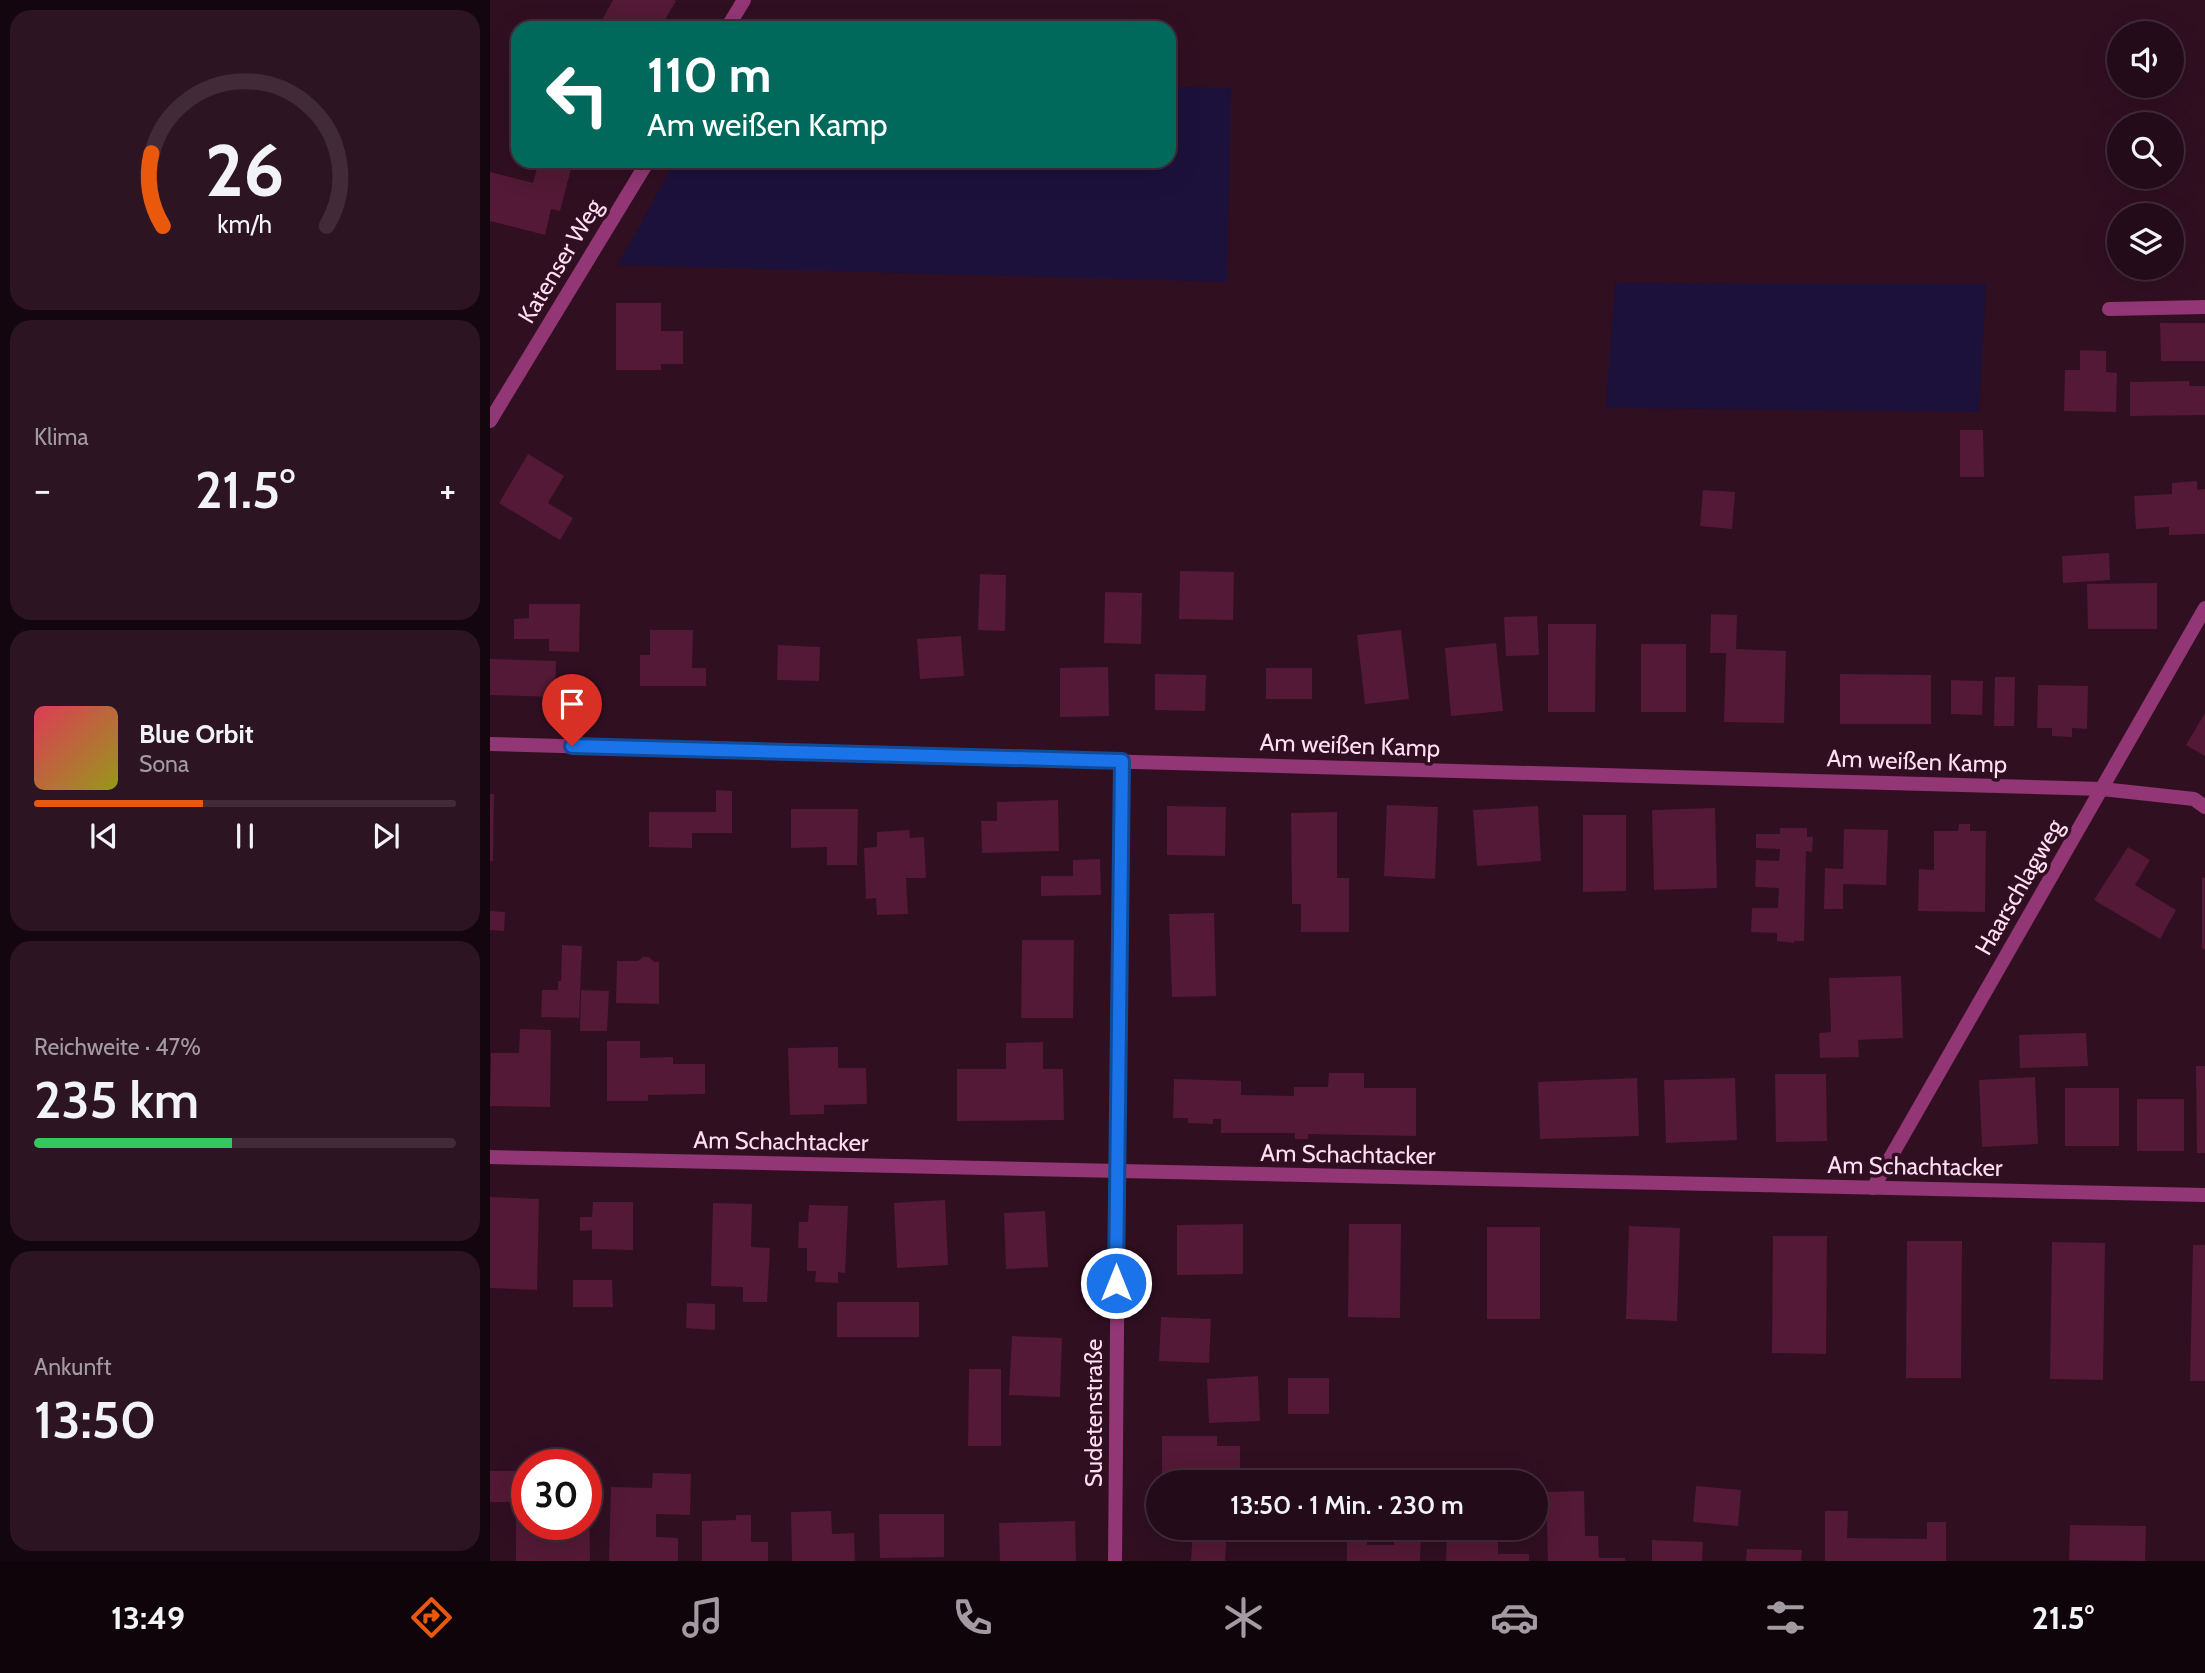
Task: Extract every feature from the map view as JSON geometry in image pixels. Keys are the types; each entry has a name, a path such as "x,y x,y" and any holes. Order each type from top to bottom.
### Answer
{"street":[{"path":"731,21 744,0"},
{"name":"Katenser Weg","path":"490,421 644,168"},
{"path":"2109,309 2205,307"},
{"name":"Haarschlagweg","path":"1873,1188 2205,608"},
{"name":"Am weißen Kamp","path":"490,744 2102,789 2194,799 2205,807"},
{"name":"Sudetenstraße","path":"1115,1561 1122,761"},
{"name":"Am Schachtacker","path":"490,1157 2205,1195"}],"shaded area":[{"path":"1176,87 1231,88 1227,282 618,265 671,168 1176,168"},
{"path":"1615,283 1986,284 1979,412 1606,408"}],"building":[{"path":"613,0 676,1 664,21 602,20"},
{"path":"537,168 571,168 560,211 551,209 545,235 490,221 490,172 533,183"},
{"path":"616,303 661,303 661,331 683,331 683,364 661,364 661,370 616,370"},
{"path":"2160,323 2205,323 2205,361 2161,361"},
{"path":"2080,350 2106,351 2106,372 2117,373 2116,412 2064,411 2065,370 2080,370"},
{"path":"2189,381 2189,386 2205,386 2205,415 2130,416 2130,382"},
{"path":"1960,430 1983,430 1984,477 1960,477"},
{"path":"528,454 564,476 548,503 573,518 560,540 499,503"},
{"path":"2197,481 2197,490 2205,489 2205,534 2169,535 2169,527 2136,529 2134,496 2172,494 2172,483"},
{"path":"1703,490 1735,492 1732,529 1700,526"},
{"path":"2109,553 2110,580 2063,583 2062,556"},
{"path":"1180,571 1234,572 1233,620 1179,619"},
{"path":"980,574 1006,575 1005,631 978,630"},
{"path":"2157,583 2157,629 2088,629 2087,584"},
{"path":"1105,592 1142,593 1141,644 1104,643"},
{"path":"529,604 580,604 579,652 549,651 549,639 514,639 514,619 529,618"},
{"path":"1711,614 1737,615 1736,649 1786,651 1784,723 1724,722 1726,653 1710,653"},
{"path":"1537,616 1539,655 1506,656 1504,617"},
{"path":"1548,624 1596,624 1595,712 1548,712"},
{"path":"650,630 693,630 692,668 706,668 706,686 640,686 640,655 650,655"},
{"path":"1401,630 1409,699 1365,704 1357,635"},
{"path":"961,636 964,676 920,679 917,639"},
{"path":"1496,643 1503,711 1451,716 1445,648"},
{"path":"1641,644 1686,644 1686,712 1641,712"},
{"path":"778,645 820,647 819,681 777,680"},
{"path":"490,659 556,661 555,697 490,695"},
{"path":"1108,667 1109,716 1060,717 1060,668"},
{"path":"1266,668 1312,668 1312,699 1266,699"},
{"path":"1155,674 1206,675 1205,711 1155,710"},
{"path":"1840,674 1931,675 1931,724 1840,724"},
{"path":"1995,677 2015,677 2014,726 1994,726"},
{"path":"1951,680 1983,681 1982,715 1951,714"},
{"path":"2038,685 2088,686 2087,729 2072,728 2072,737 2052,736 2052,728 2037,728"},
{"path":"2205,713 2205,756 2186,745"},
{"path":"716,790 732,791 732,833 692,833 692,848 649,847 649,812 716,812"},
{"path":"490,794 494,794 493,861 490,861"},
{"path":"1058,800 1059,851 982,853 981,821 997,821 997,802"},
{"path":"1387,805 1438,807 1435,879 1384,876"},
{"path":"1167,806 1226,807 1225,856 1167,855"},
{"path":"1538,806 1541,861 1477,866 1473,810"},
{"path":"1715,808 1717,888 1654,890 1652,810"},
{"path":"791,809 858,809 857,865 827,865 827,847 791,848"},
{"path":"1337,812 1337,878 1349,878 1349,932 1301,932 1301,904 1292,904 1291,813"},
{"path":"1583,815 1626,815 1626,891 1583,892"},
{"path":"1959,824 1970,824 1970,831 1986,831 1985,912 1918,911 1919,869 1934,870 1934,831 1958,831"},
{"path":"1780,828 1807,828 1807,837 1813,837 1812,852 1806,851 1804,941 1794,943 1777,941 1777,933 1751,932 1752,908 1778,908 1779,888 1755,887 1756,860 1779,861 1780,849 1756,848 1756,834 1780,834"},
{"path":"1844,829 1888,830 1886,885 1843,884 1843,909 1824,909 1825,868 1843,869"},
{"path":"909,830 910,838 924,837 926,878 906,878 908,914 877,915 876,898 866,899 864,848 877,847 877,832"},
{"path":"2128,847 2150,860 2135,885 2176,910 2160,939 2094,900"},
{"path":"1100,859 1101,895 1041,896 1041,876 1073,876 1073,860"},
{"path":"2202,878 2205,878 2205,949 2202,949"},
{"path":"490,911 505,912 504,931 490,930"},
{"path":"1214,913 1216,996 1172,997 1169,914"},
{"path":"1022,940 1074,940 1073,1018 1021,1018"},
{"path":"562,945 582,946 579,1018 541,1017 542,990 558,990 558,981 561,981"},
{"path":"643,957 659,962 659,1004 616,1003 617,961 638,961"},
{"path":"1901,976 1903,1038 1858,1040 1859,1057 1820,1058 1819,1033 1831,1032 1829,978"},
{"path":"581,990 609,991 607,1031 580,1031"},
{"path":"520,1029 551,1030 550,1107 490,1106 491,1053 519,1053"},
{"path":"2086,1033 2088,1066 2020,1068 2019,1035"},
{"path":"607,1041 640,1041 640,1058 673,1057 673,1064 705,1064 705,1094 648,1095 648,1101 607,1101"},
{"path":"1043,1042 1043,1069 1063,1069 1064,1120 957,1121 957,1069 1006,1069 1006,1043"},
{"path":"838,1047 838,1068 866,1068 867,1104 824,1105 824,1114 790,1115 788,1048"},
{"path":"2196,1066 2205,1066 2205,1153 2197,1153"},
{"path":"1329,1073 1364,1073 1364,1088 1416,1088 1416,1136 1308,1134 1308,1139 1295,1139 1295,1133 1221,1133 1221,1119 1213,1119 1213,1124 1188,1123 1188,1118 1173,1118 1174,1079 1241,1081 1241,1095 1294,1096 1294,1087 1328,1087"},
{"path":"1775,1074 1826,1074 1827,1141 1776,1142"},
{"path":"2035,1077 2038,1144 1982,1147 1979,1080"},
{"path":"1637,1078 1639,1136 1540,1139 1538,1082"},
{"path":"1735,1078 1737,1140 1666,1143 1664,1080"},
{"path":"2065,1088 2119,1088 2119,1146 2065,1146"},
{"path":"2137,1099 2184,1099 2184,1151 2137,1151"},
{"path":"490,1197 539,1199 537,1290 490,1288"},
{"path":"945,1200 948,1265 897,1268 894,1203"},
{"path":"593,1202 633,1202 633,1250 592,1249 592,1230 580,1231 580,1217 592,1217"},
{"path":"713,1203 752,1204 751,1247 770,1248 767,1302 743,1302 743,1287 711,1286"},
{"path":"809,1205 848,1206 845,1273 838,1272 838,1283 815,1282 816,1271 807,1271 807,1248 798,1248 799,1222 808,1222"},
{"path":"1045,1211 1048,1267 1006,1269 1004,1213"},
{"path":"1243,1224 1243,1274 1177,1275 1177,1225"},
{"path":"1349,1224 1401,1224 1400,1318 1348,1317"},
{"path":"1629,1226 1680,1228 1677,1321 1626,1319"},
{"path":"1487,1227 1540,1227 1540,1319 1487,1319"},
{"path":"1773,1236 1827,1236 1826,1354 1772,1353"},
{"path":"1907,1241 1962,1241 1961,1378 1906,1378"},
{"path":"2052,1242 2105,1243 2103,1380 2050,1379"},
{"path":"2193,1245 2205,1245 2205,1381 2190,1381"},
{"path":"573,1280 612,1280 613,1307 573,1307"},
{"path":"837,1302 919,1302 919,1337 837,1337"},
{"path":"687,1303 715,1304 715,1330 686,1328"},
{"path":"1161,1317 1211,1319 1209,1363 1159,1361"},
{"path":"1012,1336 1062,1338 1060,1397 1009,1395"},
{"path":"969,1369 1001,1369 1001,1446 968,1446"},
{"path":"1258,1376 1260,1421 1209,1423 1207,1379"},
{"path":"1288,1378 1329,1378 1329,1414 1288,1414"},
{"path":"1162,1436 1217,1436 1217,1446 1240,1446 1240,1470 1162,1470"},
{"path":"490,1471 511,1471 511,1502 490,1502"},
{"path":"653,1473 691,1474 690,1515 656,1514 656,1537 678,1538 678,1561 609,1561 611,1487 652,1488"},
{"path":"1696,1486 1741,1490 1738,1526 1693,1522"},
{"path":"1584,1491 1585,1536 1598,1536 1599,1558 1625,1558 1625,1561 1548,1561 1548,1492"},
{"path":"831,1511 832,1534 854,1533 855,1561 792,1561 791,1512"},
{"path":"1825,1511 1848,1511 1847,1538 1927,1539 1927,1522 1946,1522 1946,1561 1825,1561"},
{"path":"879,1514 944,1514 944,1557 880,1558"},
{"path":"736,1515 751,1515 751,1542 768,1542 768,1561 702,1561 702,1521 736,1520"},
{"path":"1075,1521 1076,1561 1000,1561 999,1523"},
{"path":"2070,1525 2146,1526 2145,1561 2069,1560"},
{"path":"516,1540 590,1540 590,1561 516,1561"},
{"path":"1192,1540 1226,1540 1225,1561 1191,1561"},
{"path":"1282,1540 1282,1542 1250,1541"},
{"path":"1347,1540 1367,1540 1367,1545 1394,1545 1394,1540 1421,1540 1420,1561 1347,1561"},
{"path":"1447,1540 1498,1540 1498,1554 1529,1554 1529,1561 1446,1561"},
{"path":"1652,1540 1703,1542 1702,1561 1652,1561"},
{"path":"1747,1549 1802,1550 1801,1561 1746,1561"}],"route":[{"path":"572,746 1122,761 1116,1283"}]}
